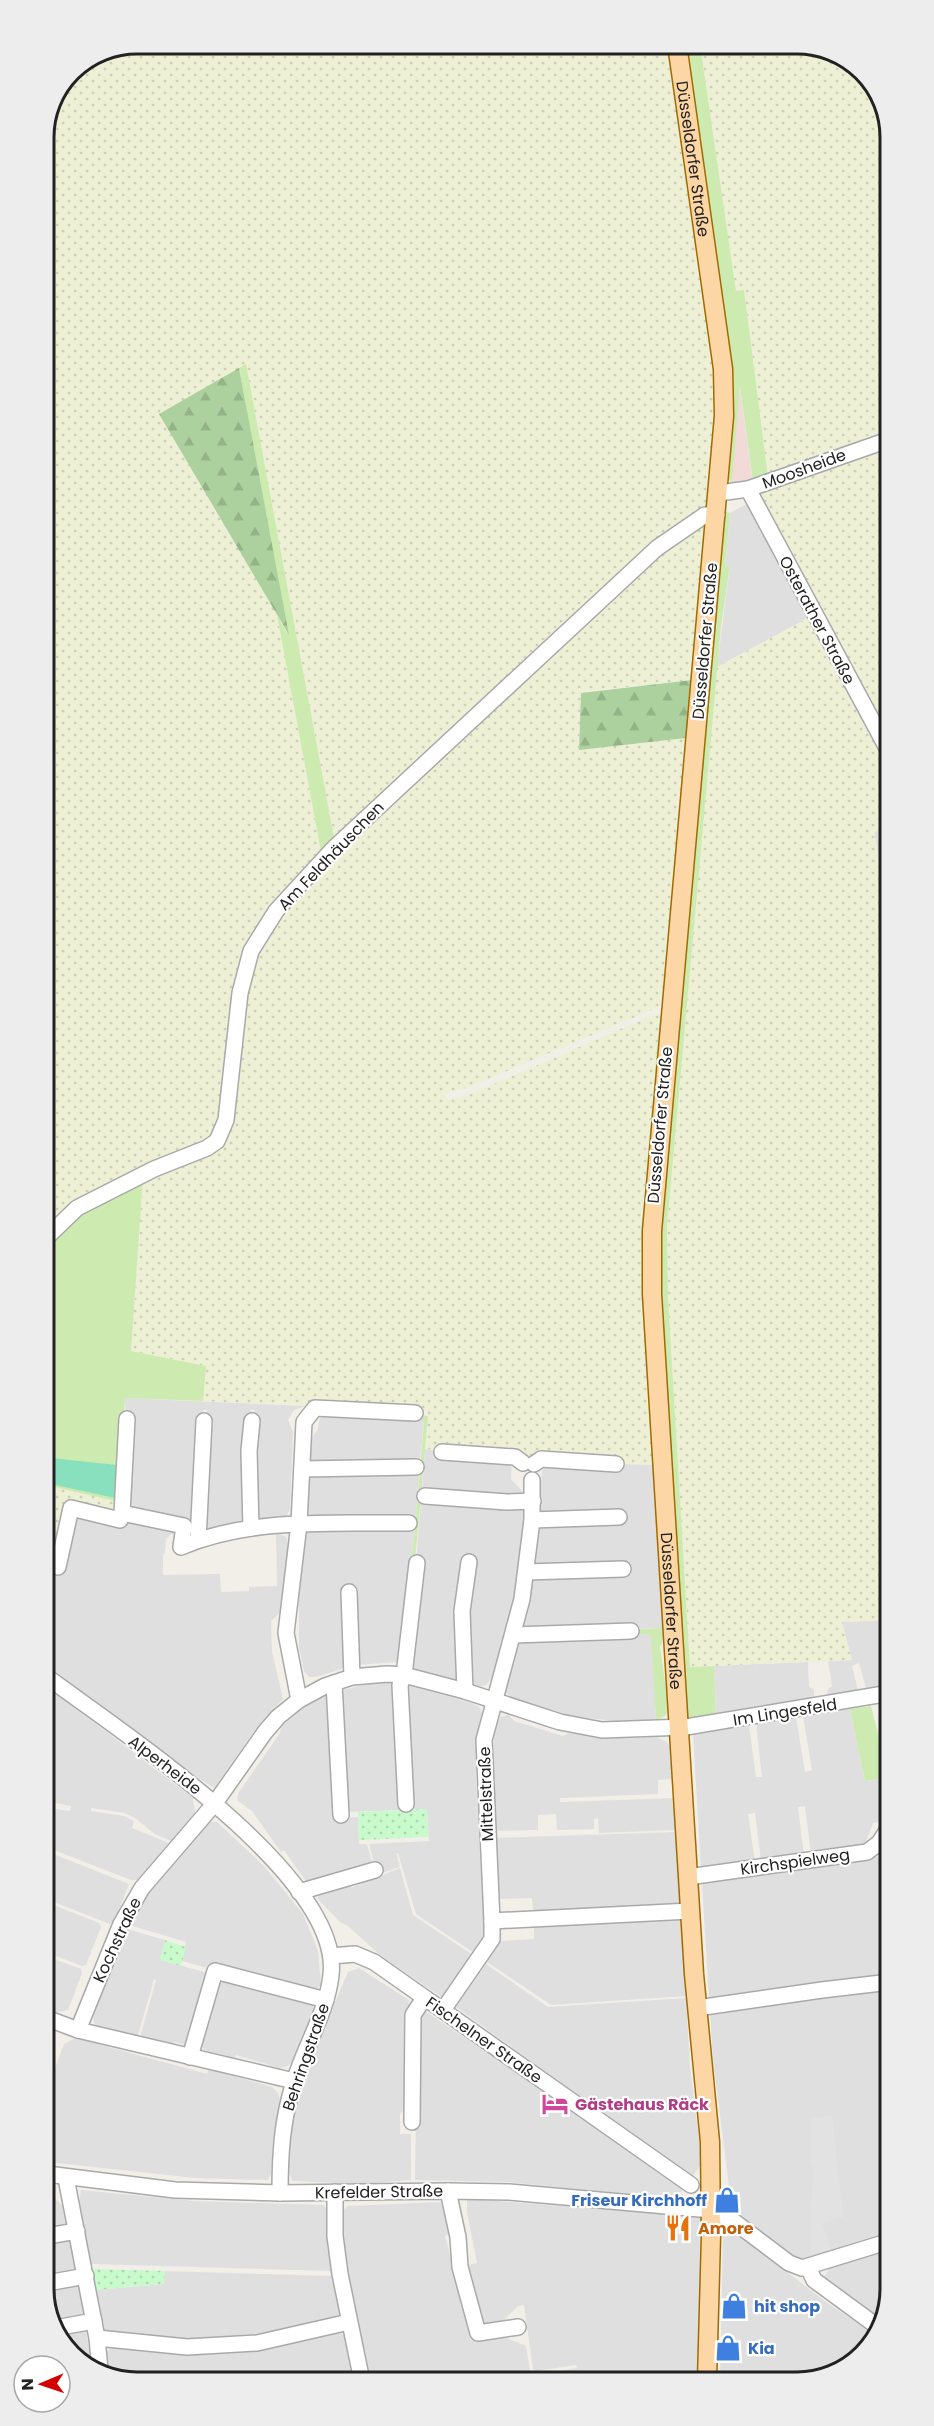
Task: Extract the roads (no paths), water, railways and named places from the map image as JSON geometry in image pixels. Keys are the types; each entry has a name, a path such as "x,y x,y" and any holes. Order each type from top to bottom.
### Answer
{"main road":[{"name":"Düsseldorfer Straße","path":"678,54 723,369 724,416 719,494 652,1231 652,1294 690,1911 710,2142 711,2210 707,2372"}],"street":[{"name":"Moosheide","path":"719,494 748,489 880,443"},
{"name":"Osterather Straße","path":"748,489 880,735"},
{"name":"Am Feldhäuschen","path":"54,1230 77,1208 154,1169 207,1148 217,1141 226,1120 240,993 251,951 276,910 333,849 657,548 705,516 717,515"},
{"path":"299,1700 286,1633 299,1524 304,1422 315,1408 415,1413"},
{"path":"58,1567 71,1508 120,1520 127,1419"},
{"path":"198,1540 204,1421"},
{"path":"251,1528 249,1451 252,1421"},
{"path":"442,1452 515,1457 528,1464 541,1459 616,1464"},
{"name":"Mittelstraße","path":"443,2010 492,1939 484,1740 514,1635 526,1572 533,1501 532,1480 520,1477 519,1468 528,1464"},
{"path":"302,1469 416,1467"},
{"path":"425,1496 507,1502 533,1501"},
{"path":"122,1513 184,1526 181,1547 198,1540 251,1528 299,1524 409,1522"},
{"path":"531,1520 619,1517"},
{"path":"465,1690 462,1611 469,1562"},
{"path":"406,1804 400,1685 404,1675 417,1563"},
{"path":"526,1572 623,1569"},
{"path":"350,1592 352,1677"},
{"path":"514,1635 631,1631"},
{"name":"Im Lingesfeld","path":"404,1675 465,1690 560,1722 602,1730 679,1727 880,1695"},
{"name":"Kochstraße","path":"78,2030 118,1930 131,1905 166,1858 215,1803 278,1717 299,1700 352,1677 404,1675"},
{"name":"Alperheide","path":"54,1682 215,1803 258,1842 299,1892"},
{"path":"334,1683 341,1815"},
{"name":"Kirchspielweg","path":"688,1877 867,1852 880,1841"},
{"path":"331,1956 319,1919 299,1892 375,1870"},
{"path":"492,1921 690,1911"},
{"name":"Fischelner Straße","path":"331,1956 355,1954 374,1962 691,2185"},
{"name":"Behringstraße","path":"280,2193 282,2126 294,2081 326,2000 332,1975 331,1956"},
{"path":"190,2057 215,1971 326,2000"},
{"path":"697,2008 822,1989 880,1983"},
{"path":"412,2122 413,2015 424,1998"},
{"path":"54,2022 78,2030 294,2081"},
{"name":"Krefelder Straße","path":"54,2176 175,2190 280,2193 509,2192 711,2210"},
{"path":"66,2178 86,2276 99,2363"},
{"path":"448,2191 458,2237 460,2267 478,2333 518,2327"},
{"path":"335,2193 335,2236 360,2372"},
{"path":"711,2210 735,2222 796,2267 808,2267 880,2244"},
{"path":"54,2235 77,2231"},
{"path":"808,2267 814,2280 873,2323"},
{"path":"54,2282 86,2276"},
{"path":"63,2327 94,2321"},
{"path":"97,2338 187,2346 257,2343 349,2322"}],"place":[{"name":"Gästehaus Räck","path":"555,2104"},
{"name":"Friseur Kirchhoff","path":"727,2200"},
{"name":"Amore","path":"678,2228"},
{"name":"hit shop","path":"734,2306"},
{"name":"Kia","path":"728,2348"}]}
